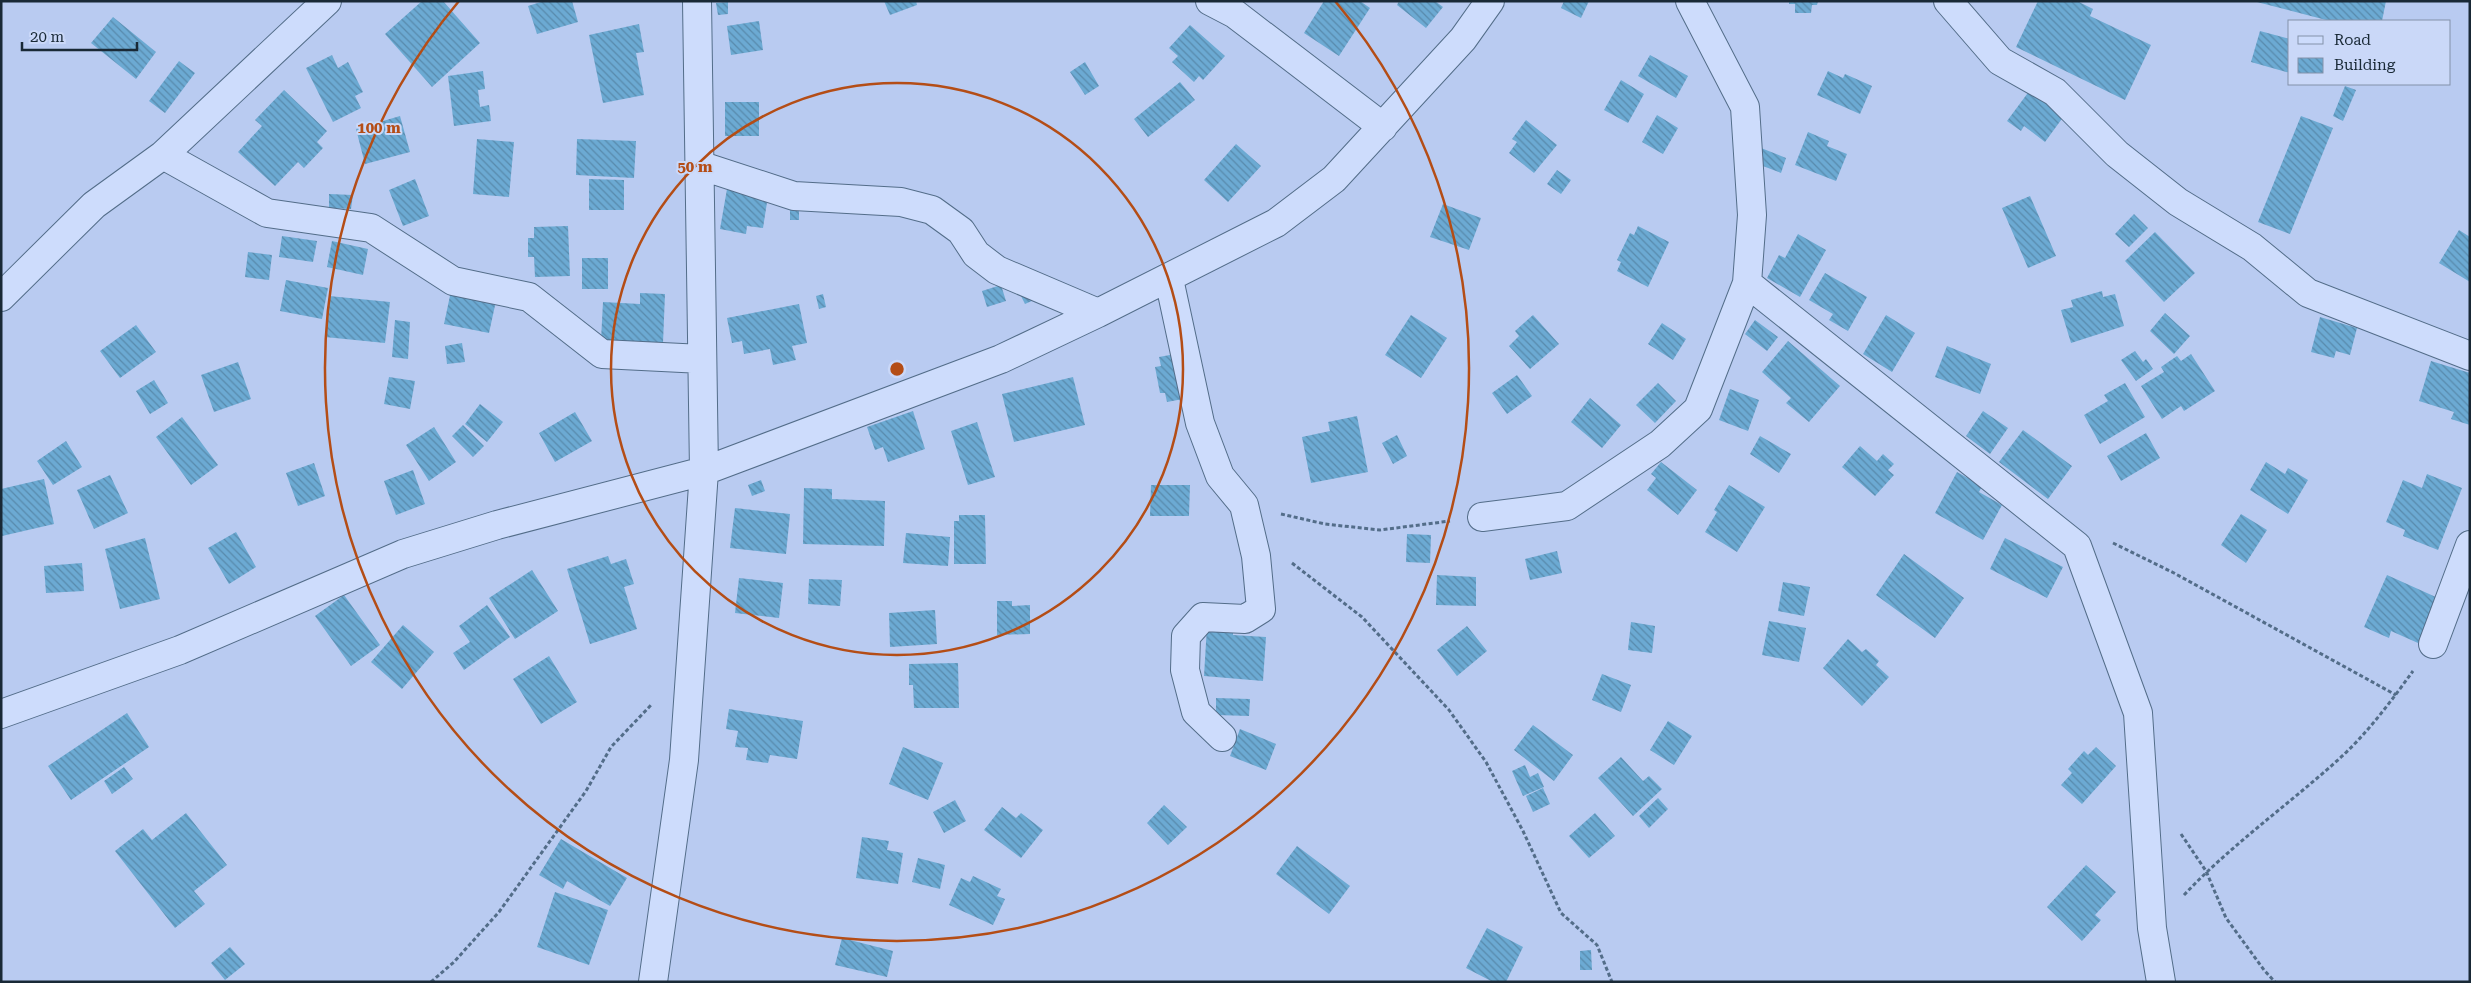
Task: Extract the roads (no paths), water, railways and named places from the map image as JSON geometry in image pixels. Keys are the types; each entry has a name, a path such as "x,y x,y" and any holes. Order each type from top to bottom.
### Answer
{"street":[{"path":"1,297 94,205 163,155 327,1"},
{"path":"653,982 684,760 704,471 696,1"},
{"path":"1210,1 1235,14 1383,127"},
{"path":"1,714 180,650 402,554 498,525 704,471 1001,359 1098,313 1169,279 1276,223 1334,179 1463,39 1490,1"},
{"path":"1482,517 1568,506 1660,444 1698,409 1747,283 1752,215 1745,107 1690,1"},
{"path":"1948,1 2000,61 2055,92 2117,154 2178,202 2252,247 2308,293 2470,356"},
{"path":"163,155 266,213 371,228 452,281 529,297 602,354 702,359"},
{"path":"699,165 794,196 900,202 932,210 961,231 976,254 997,270 1098,313"},
{"path":"1169,279 1200,424 1220,476 1244,505 1256,556 1261,610 1245,619 1203,618 1186,636 1185,670 1196,712 1222,737"},
{"path":"1747,283 2077,546 2138,713 2152,928 2161,982"},
{"path":"2433,644 2470,545"}]}
